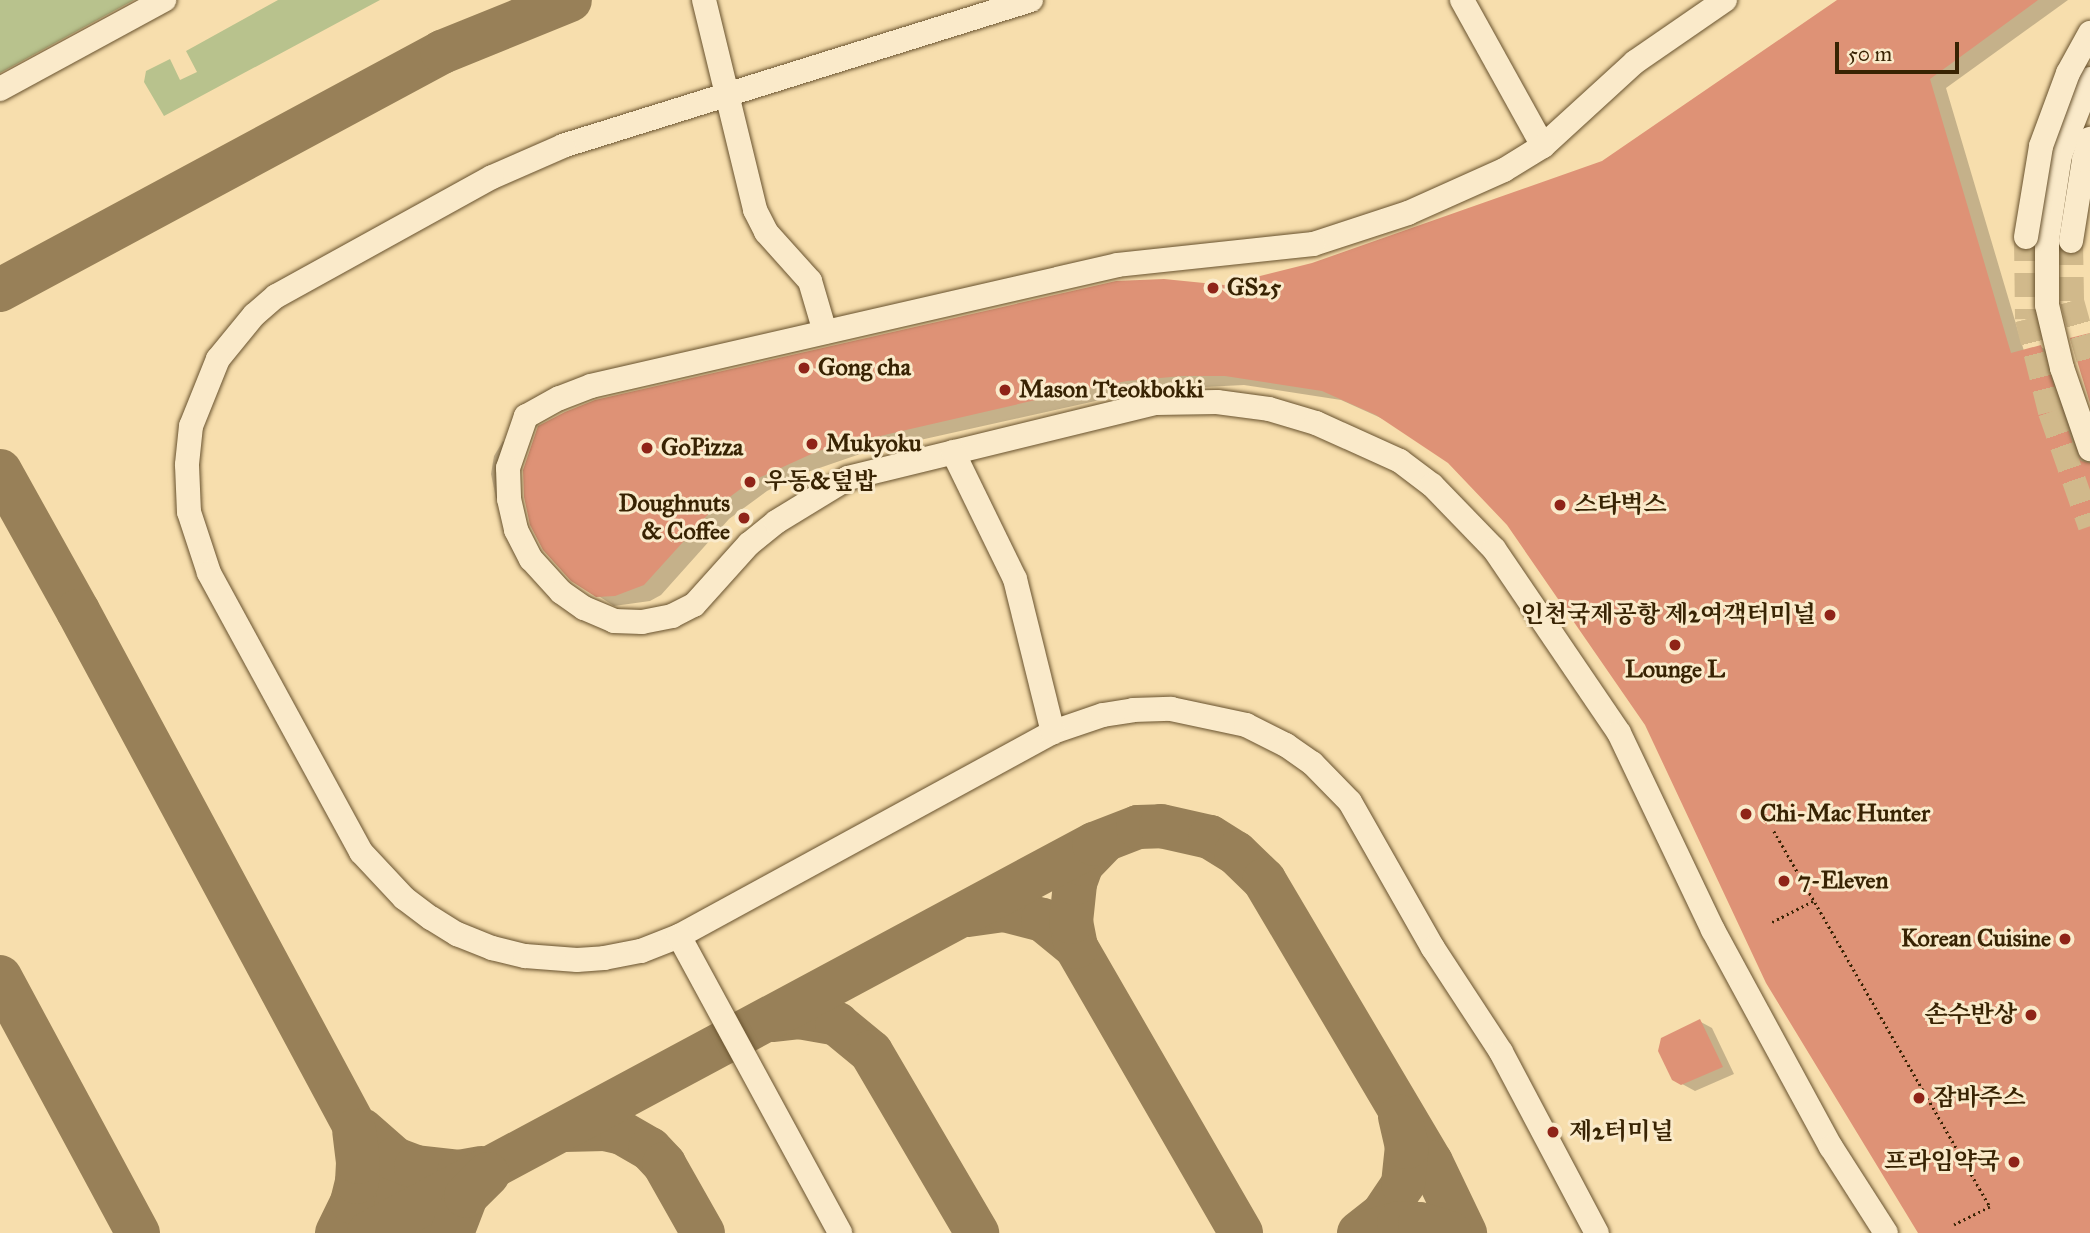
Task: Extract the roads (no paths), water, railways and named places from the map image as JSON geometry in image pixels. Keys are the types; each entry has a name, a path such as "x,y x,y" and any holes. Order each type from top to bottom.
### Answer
{"lane":[{"path":"0,89 164,0"},
{"path":"704,0 755,210 766,232 810,281 825,332"},
{"path":"1031,0 563,146 492,177 276,296 232,340 211,372 191,426 187,465 189,512 209,573 361,852 404,898 457,934 492,948 525,956 577,960 604,958 641,951 680,936 1053,732 1103,715 1133,710 1171,709 1246,725 1286,745 1312,763 1350,802 1433,948 1501,1052 1597,1233"},
{"path":"1462,0 1543,146"},
{"path":"1724,0 1635,62 1543,146 1504,170 1408,213 1313,244 1118,265 591,386 559,398 526,416 508,468 509,499 516,530 531,559 561,592 583,608 614,621 642,622 672,616 694,605 749,544 800,505 848,478 1156,403 1217,402 1269,409 1316,424 1400,461 1432,485 1494,550 1619,733 1713,930 1831,1147 1886,1233"},
{"path":"2026,237 2041,146 2068,74 2090,33"},
{"path":"2090,79 2060,155 2047,240 2047,305 2062,368 2090,449"},
{"path":"2071,241 2085,178 2090,139"},
{"path":"954,452 1015,579 1053,732"},
{"path":"680,936 840,1233"}],"tunnel":[{"path":"2026,237 2027,319 2050,412 2090,526"},
{"path":"2071,241 2072,301 2090,365"}],"place":[{"name":"GS25","path":"1213,288"},
{"name":"Gong cha","path":"804,368"},
{"name":"Mason Tteokbokki","path":"1005,390"},
{"name":"Mukyoku","path":"812,444"},
{"name":"GoPizza","path":"647,448"},
{"name":"우동&덮밥","path":"750,482"},
{"name":"스타벅스","path":"1560,505"},
{"name":"Doughnuts & Coffee","path":"744,518"},
{"name":"인천국제공항 제2여객터미널","path":"1830,615"},
{"name":"Lounge L","path":"1675,645"},
{"name":"Chi-Mac Hunter","path":"1746,814"},
{"name":"7-Eleven","path":"1784,881"},
{"name":"Korean Cuisine","path":"2065,939"},
{"name":"손수반상","path":"2031,1015"},
{"name":"잠바주스","path":"1919,1098"},
{"name":"제2터미널","path":"1553,1132"},
{"name":"프라임약국","path":"2014,1162"}]}
